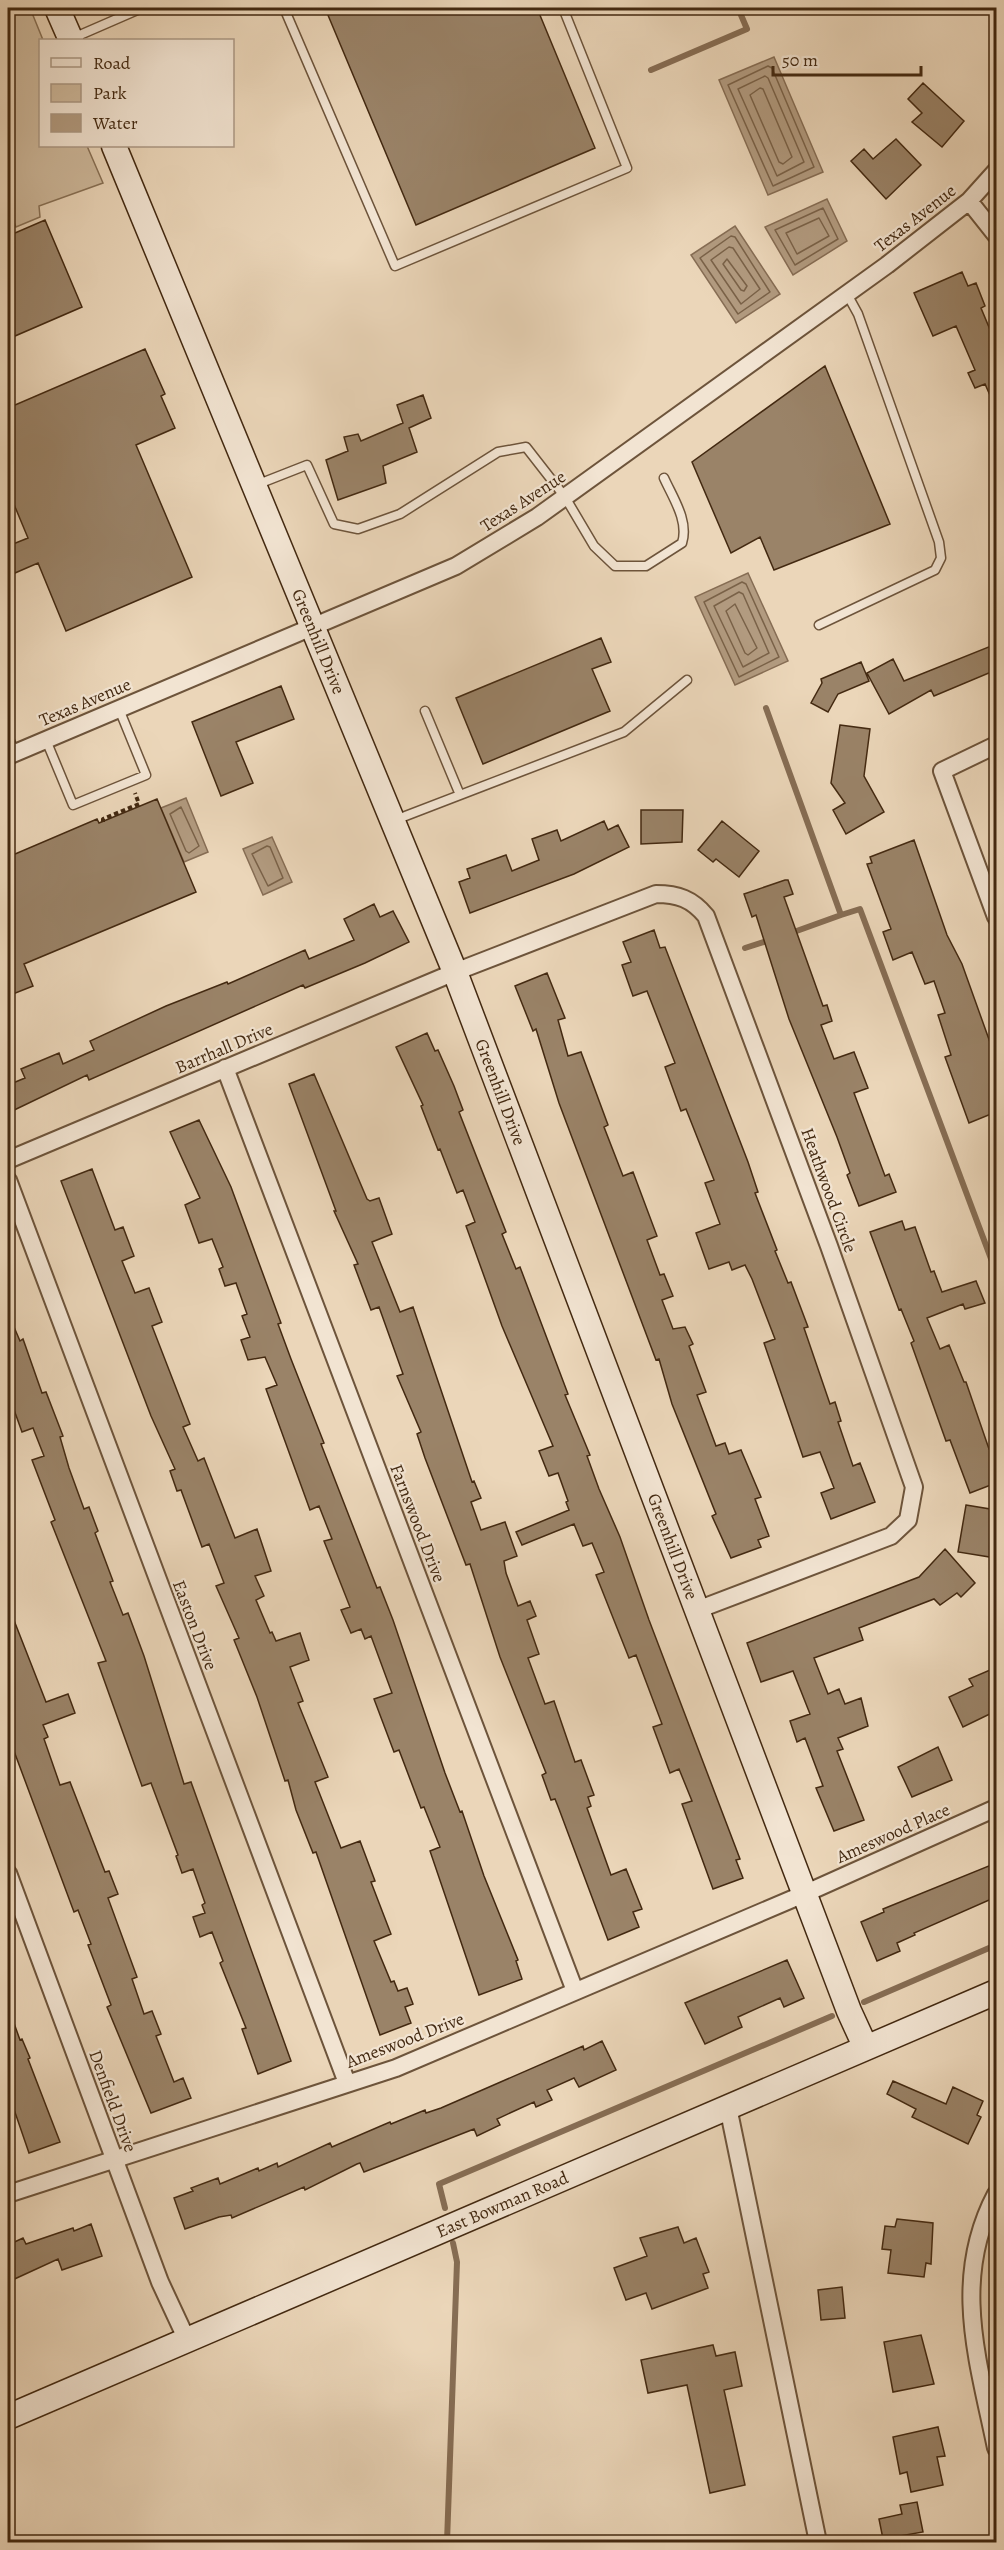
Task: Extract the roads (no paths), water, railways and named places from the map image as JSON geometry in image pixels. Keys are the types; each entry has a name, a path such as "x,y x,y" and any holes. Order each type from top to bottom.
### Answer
{"street":[{"path":"57,8 70,39"},
{"name":"Greenhill Drive","path":"114,147 455,972 804,1894 865,2046"},
{"name":"Texas Avenue","path":"11,754 456,566 537,518 847,294 969,201 996,171"},
{"path":"969,201 996,235"},
{"path":"996,746 942,771 996,917"},
{"name":"Heathwood Circle","path":"455,972 656,894 672,894 687,899 706,916 829,1246 914,1487 908,1520 891,1536 697,1610"},
{"name":"Barrhall Drive","path":"8,1160 455,972"},
{"name":"Farnswood Drive","path":"225,1068 575,1991"},
{"name":"Easton Drive","path":"8,1180 347,2083"},
{"name":"Ameswood Place","path":"804,1894 996,1808"},
{"name":"Denfield Drive","path":"8,1873 160,2282 187,2340"},
{"name":"Ameswood Drive","path":"8,2194 396,2068 804,1894"},
{"name":"East Bowman Road","path":"8,2417 865,2046 996,1992"},
{"path":"728,2107 818,2542"},
{"path":"996,2194 978,2240 970,2292 971,2327 996,2448"}],"lane":[{"path":"72,39 142,8"},
{"path":"284,8 395,266 627,168 563,8"},
{"path":"819,625 935,570 940,558 939,542 858,314 847,294"},
{"path":"253,486 307,465 334,524 358,529 400,514 498,452 526,447 566,497 594,546 615,566 646,566 682,543 684,535 684,525 664,478"},
{"path":"392,822 624,732 687,680"},
{"path":"46,740 73,805 146,775 119,709"},
{"path":"425,711 460,795"},
{"path":"8,736 11,754"}],"water":[{"path":"774,57 823,172 768,195 719,80"},
{"path":"827,199 847,241 793,275 765,227"},
{"path":"735,226 780,294 736,323 691,255"},
{"path":"748,573 788,661 735,685 695,597"},
{"path":"186,798 208,852 184,862 161,808"},
{"path":"272,837 292,882 263,895 243,849"}],"waterway":[{"path":"651,70 747,29 738,8"},
{"path":"766,708 841,915 860,909 996,1272"},
{"path":"791,933 841,915"},
{"path":"745,948 770,940"},
{"path":"864,2002 996,1945"},
{"path":"445,2208 439,2184 832,2016"},
{"path":"447,2542 457,2262 453,2243"}]}
